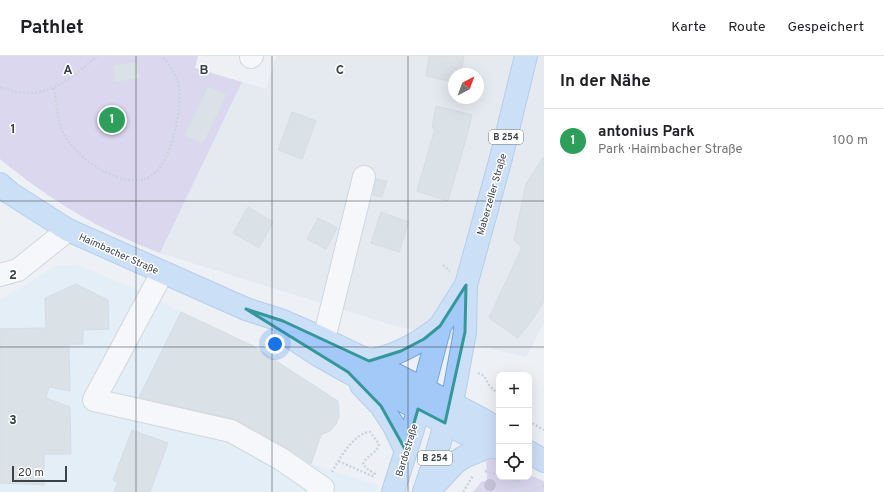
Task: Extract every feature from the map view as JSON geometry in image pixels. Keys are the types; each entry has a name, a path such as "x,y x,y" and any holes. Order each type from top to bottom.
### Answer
{"main road":[{"name":"Maberzeller Straße","path":"448,413 465,332 466,285 501,158 526,56"},
{"name":"Haimbacher Straße","path":"0,184 10,193 68,230 246,309 283,321 369,361 420,399"},
{"name":"Maberzeller Straße","path":"420,399 440,326 466,285"},
{"name":"Haimbacher Straße","path":"246,309 318,355 348,372 420,399"},
{"path":"369,361 401,351 424,339 440,326"},
{"path":"348,372 381,406 394,426 406,451"},
{"path":"420,399 448,413 496,441"},
{"name":"Bardostraße","path":"393,492 420,399"},
{"name":"B 254","path":"424,492 448,413"},
{"path":"428,492 456,462 496,441"}],"street":[{"path":"324,340 364,177"},
{"path":"0,275 18,270 68,230"},
{"path":"162,273 94,400 231,431 281,459 321,490"}],"path":[{"path":"0,86 24,93 38,93 54,88 80,71 98,56"},
{"path":"54,88 59,121 66,138 78,153 93,165 110,175 129,180 149,177 158,168 169,148 176,131 179,114 180,97 178,81 163,56"},
{"path":"476,372 484,376 489,385 496,392"},
{"path":"532,423 544,430"},
{"path":"321,490 338,461 354,440 365,432 370,432 379,444 378,448 367,457 363,464 375,474 372,476 338,461"},
{"path":"480,473 486,471 496,474"},
{"path":"463,492 474,474"},
{"path":"527,492 544,486"}],"highlighted area":[{"path":"466,285 465,332 445,423 418,409 406,451 381,406 348,372 246,309 283,321 369,361 401,351 424,339 440,326"}],"shaded area":[{"path":"0,56 198,56 195,68 242,82 160,253 117,235 76,213 56,201 18,174 0,159"},
{"path":"276,56 544,56 544,323 526,357 392,325 160,253 242,82 266,89"},
{"path":"77,265 141,291 181,312 253,346 338,401 339,416 336,424 330,431 321,435 311,464 378,485 376,492 0,492 0,300 56,266"},
{"path":"486,454 496,459 496,480 532,480 532,476 544,481 544,492 473,492 482,481 487,482"}],"building":[{"path":"429,56 464,56 462,68 448,68 448,81 426,76"},
{"path":"138,62 140,79 115,82 113,65"},
{"path":"208,86 227,95 203,144 184,135"},
{"path":"436,106 472,115 448,201 417,191 435,128 432,128"},
{"path":"292,112 316,121 302,159 278,150"},
{"path":"544,156 544,301 518,338 489,318 522,247 514,240 526,184"},
{"path":"376,179 387,181 382,197 373,195"},
{"path":"248,207 273,222 259,248 233,233"},
{"path":"381,212 409,222 399,252 371,243"},
{"path":"318,218 337,228 326,249 307,239"},
{"path":"76,284 108,300 109,329 83,330 83,344 69,344 70,391 49,387 46,398 70,407 71,454 44,454 44,485 0,483 0,329 46,328 45,298"},
{"path":"181,312 253,346 338,401 339,416 336,424 330,431 321,435 311,464 287,448 237,420 139,397"},
{"path":"132,430 168,443 150,492 114,492 118,482 113,480"}],"place":[{"name":"antonius Park","path":"112,120"}]}
